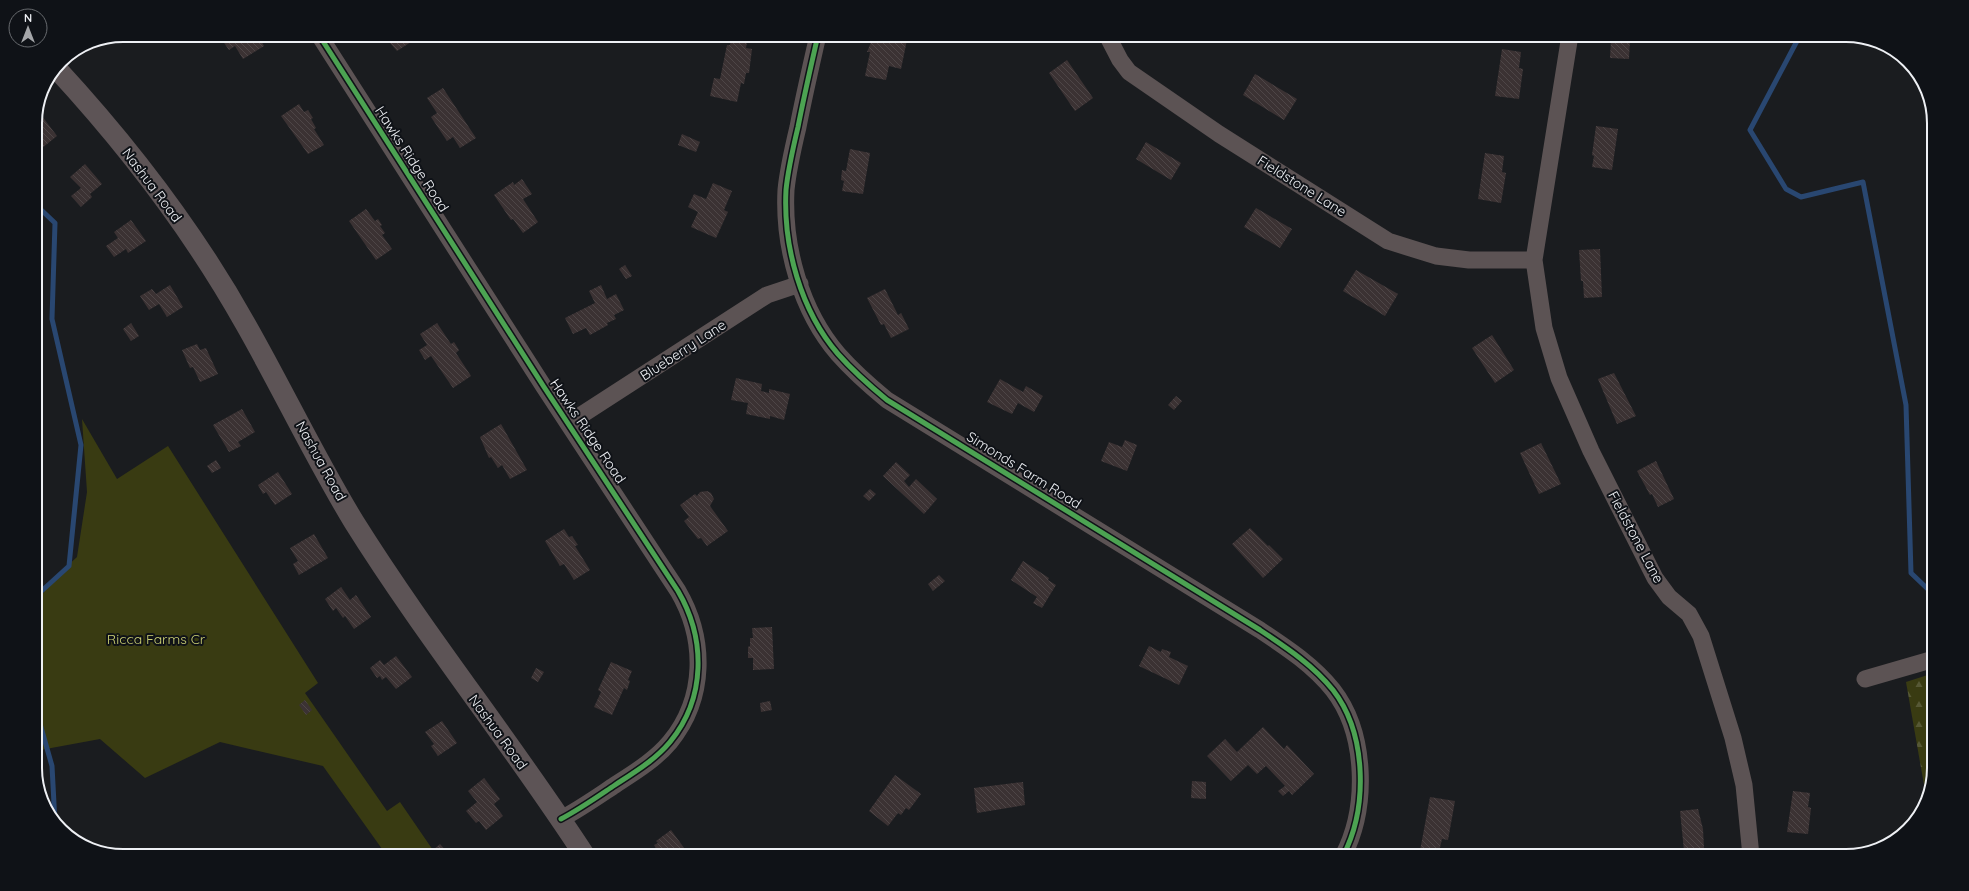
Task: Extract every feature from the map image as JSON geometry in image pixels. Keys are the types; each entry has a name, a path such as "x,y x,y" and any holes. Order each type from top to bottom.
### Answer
{"main road":[{"name":"Nashua Road","path":"60,73 125,148 164,200 211,268 245,323 324,469 378,559 432,641 561,819 580,849"}],"street":[{"name":"Hawks Ridge Road","path":"323,42 544,387 685,602 697,637 699,662 696,686 689,710 670,742 642,767 577,811 561,819"},
{"name":"Simonds Farm Road","path":"816,42 793,148 786,190 788,233 792,258 800,284 815,319 829,342 838,354 867,383 887,400 1260,630 1300,658 1321,677 1340,703 1352,729 1359,758 1360,803 1353,833 1346,849"},
{"name":"Fieldstone Lane","path":"1111,42 1120,60 1129,72 1219,134 1388,241 1436,256 1469,260 1534,260"},
{"name":"Fieldstone Lane","path":"1569,42 1534,260 1544,328 1559,378 1591,450 1655,578 1669,596 1689,614 1701,636 1733,738 1744,785 1749,849"},
{"name":"Blueberry Lane","path":"569,423 767,296 800,284"},
{"path":"1864,679 1927,661"}],"green space":[{"name":"Ricca Farms Cr","path":"82,419 117,479 168,446 318,683 305,693 387,811 400,802 432,849 382,849 323,766 220,742 145,778 100,739 42,750 42,595 55,577 77,557 87,492"},
{"path":"1927,675 1927,768 1924,787 1906,682"}],"building":[{"path":"223,42 262,42 264,46 243,59 235,46 229,50"},
{"path":"389,42 411,42 397,51"},
{"path":"731,42 747,42 746,48 752,49 749,73 746,73 744,84 741,83 737,102 710,96 714,78 720,79 727,45 730,45"},
{"path":"871,42 907,42 901,69 889,66 886,80 865,76 870,52 867,52"},
{"path":"1611,42 1630,42 1629,59 1610,58"},
{"path":"1502,49 1521,52 1519,68 1523,69 1519,99 1495,96"},
{"path":"1067,60 1093,98 1075,111 1049,73"},
{"path":"1255,74 1297,99 1284,120 1243,95"},
{"path":"443,88 476,138 460,148 453,137 447,141 431,117 437,113 427,98"},
{"path":"299,104 304,112 308,110 313,118 311,119 316,128 314,129 324,145 308,154 281,116"},
{"path":"42,116 57,136 42,148"},
{"path":"1596,126 1618,129 1612,170 1592,167"},
{"path":"682,134 700,142 696,152 678,145"},
{"path":"1146,142 1181,163 1171,180 1136,159"},
{"path":"850,149 870,153 863,194 842,191 844,181 841,180 842,170 846,171"},
{"path":"1485,153 1504,156 1502,172 1506,173 1501,203 1478,199"},
{"path":"85,164 102,184 90,194 92,197 81,207 71,196 81,188 70,177"},
{"path":"522,179 532,194 523,199 538,222 523,233 513,219 511,220 494,195 513,182 514,185"},
{"path":"713,183 732,191 724,210 728,212 716,238 691,227 698,212 688,207 694,194 706,199"},
{"path":"1256,208 1292,229 1280,248 1244,227"},
{"path":"366,209 375,221 378,219 382,225 380,226 385,233 382,235 392,249 376,260 349,221"},
{"path":"131,220 146,241 128,253 126,249 114,257 106,246 118,238 114,232"},
{"path":"1600,249 1602,297 1584,298 1583,281 1581,281 1579,250"},
{"path":"625,265 632,276 626,279 619,269"},
{"path":"1356,270 1398,294 1385,316 1343,291"},
{"path":"170,285 183,307 167,317 159,304 149,310 140,296 152,289 156,294"},
{"path":"601,285 607,299 616,294 624,310 614,315 616,319 607,323 608,325 590,335 586,328 573,334 565,318 595,303 589,291"},
{"path":"885,289 898,315 901,313 909,329 891,338 884,324 881,325 867,298"},
{"path":"131,323 139,336 131,341 123,329"},
{"path":"437,323 451,344 454,342 459,350 456,353 471,376 453,388 431,356 425,360 419,350 427,345 420,334"},
{"path":"1492,335 1514,370 1495,383 1472,348"},
{"path":"197,344 200,350 206,348 218,374 200,382 193,367 190,368 182,350"},
{"path":"1614,373 1636,416 1617,424 1598,379"},
{"path":"736,378 762,384 761,391 769,393 769,389 790,394 784,420 770,416 770,419 746,414 748,403 731,400"},
{"path":"1000,379 1023,392 1026,386 1043,396 1034,412 1018,403 1012,414 987,402"},
{"path":"1176,396 1182,401 1174,410 1168,405"},
{"path":"242,409 255,432 238,442 241,446 229,452 213,425"},
{"path":"501,424 527,470 510,479 502,465 498,468 491,457 489,458 480,437"},
{"path":"1125,440 1137,445 1127,471 1101,461 1109,442 1122,447"},
{"path":"1541,443 1561,484 1539,494 1520,453"},
{"path":"216,460 221,468 212,473 207,466"},
{"path":"1656,461 1674,499 1658,507 1652,494 1650,495 1637,471"},
{"path":"896,462 910,475 904,481 909,487 916,479 937,499 924,514 883,476"},
{"path":"278,472 292,494 275,505 266,492 263,494 258,485"},
{"path":"870,489 876,494 869,501 863,496"},
{"path":"707,491 711,493 714,499 710,506 728,531 707,546 701,538 698,539 684,521 689,517 680,505 695,494 697,496 700,492"},
{"path":"1250,528 1283,559 1263,578 1232,544"},
{"path":"564,529 569,537 572,536 578,545 575,546 590,570 574,580 564,564 560,566 545,541"},
{"path":"314,534 328,558 299,575 293,564 298,561 290,548"},
{"path":"1023,561 1049,578 1048,580 1056,585 1042,608 1033,603 1037,597 1011,580"},
{"path":"939,575 945,581 933,591 928,584"},
{"path":"341,587 350,600 356,595 371,617 354,629 345,616 343,618 336,608 333,611 325,599"},
{"path":"772,627 774,669 753,670 753,658 748,658 750,638 753,638 752,628"},
{"path":"1149,646 1161,652 1162,649 1171,652 1169,657 1188,666 1179,685 1139,666"},
{"path":"396,656 412,677 396,689 386,677 382,680 380,676 377,678 370,668 380,660 384,665"},
{"path":"611,662 632,671 628,680 630,681 627,690 624,688 612,715 594,707 601,692 598,690"},
{"path":"536,668 544,672 538,682 531,678"},
{"path":"305,700 312,710 306,715 299,705"},
{"path":"770,701 772,710 761,712 760,703"},
{"path":"442,721 457,743 438,756 431,746 434,744 425,732"},
{"path":"1263,727 1284,749 1287,745 1314,774 1292,795 1289,791 1283,796 1278,791 1285,786 1266,766 1257,774 1248,765 1231,781 1207,756 1225,739 1237,752"},
{"path":"895,775 921,794 909,810 906,808 901,815 898,813 888,826 869,811"},
{"path":"484,778 500,799 494,804 503,816 486,830 479,821 476,823 466,811 477,802 468,791"},
{"path":"1192,781 1206,782 1206,799 1191,798"},
{"path":"1023,782 1025,805 977,813 974,788"},
{"path":"1793,791 1810,793 1808,807 1811,808 1808,834 1787,832"},
{"path":"1430,797 1455,801 1448,840 1442,839 1440,849 1420,849"},
{"path":"1698,809 1703,829 1704,848 1684,849 1680,811"},
{"path":"671,830 685,849 657,849 654,845 658,843 656,841"},
{"path":"440,844 444,849 434,849"}],"waterway":[{"path":"1796,42 1750,130 1786,189 1801,197 1863,182 1906,405 1911,573 1927,588"},
{"path":"42,211 55,223 52,319 81,445 69,566 42,591"},
{"path":"42,731 52,766 54,811"}],"cycle path":[{"path":"323,42 544,387 678,591 687,609 694,629 698,668 696,688 682,725 670,742 651,760 582,807 561,819"},
{"path":"816,42 789,166 786,190 786,212 791,256 797,277 804,298 825,337 838,354 868,384 887,400 1260,630 1290,650 1317,673 1333,690 1344,708 1358,749 1360,794 1357,816 1346,849"}]}
